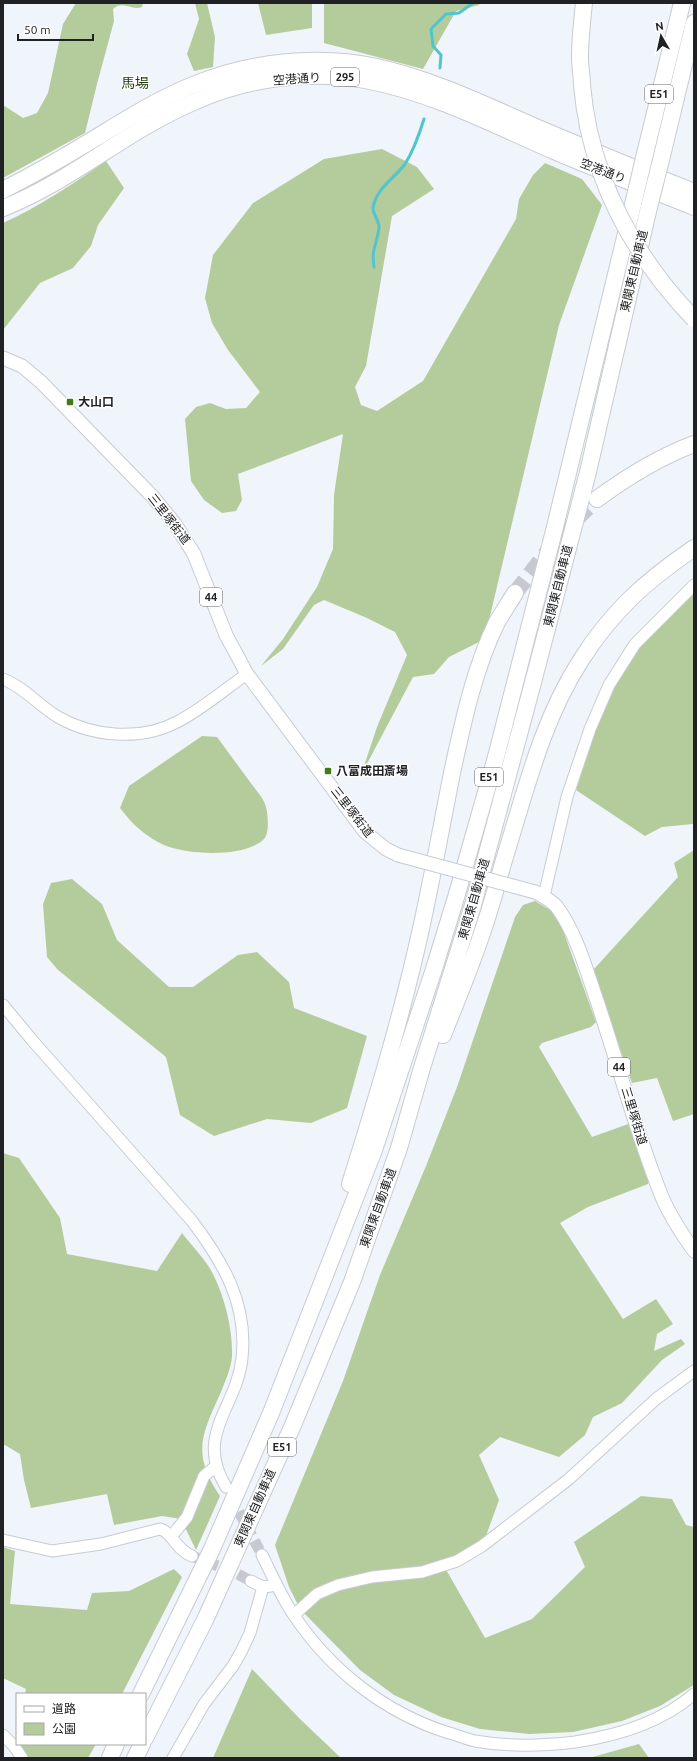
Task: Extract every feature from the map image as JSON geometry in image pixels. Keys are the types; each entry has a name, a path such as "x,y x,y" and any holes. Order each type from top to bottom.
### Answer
{"highway":[{"path":"584,3 580,60 584,109 605,187 630,236 645,260 675,299 694,319"},
{"name":"東関東自動車道","path":"141,1693 225,1521 300,1341 374,1150 434,969 496,757 555,527 682,3"},
{"name":"東関東自動車道","path":"146,1736 204,1620 296,1419 352,1282 399,1148 421,1070 473,905 529,698 588,472 649,207 694,23"},
{"name":"空港通り","path":"3,190 84,145 151,105 178,92 235,72 288,62 318,60 377,67 453,91 576,144 694,192"},
{"name":"空港通り","path":"3,208 35,194 154,121 195,101 240,86 293,77 320,76 367,80 432,100 564,156 694,206"},
{"path":"597,499 636,473 677,450 694,444"},
{"path":"399,1148 481,936 532,770 545,732 557,704 580,660 617,612 633,595 660,571 694,548"},
{"path":"300,1341 391,1050 422,924 458,746 473,686 484,652 498,622 515,593"},
{"path":"110,1758 116,1745"},
{"path":"135,1758 142,1745"}],"main road":[{"name":"三里塚街道","path":"3,358 22,366 41,382 153,497 176,524 194,554 226,635 247,674 366,832 386,850 398,855 539,894 557,907 576,942 615,1054 648,1161 662,1198 674,1222 694,1251"}],"street":[{"path":"539,894 567,797 590,729 609,685 635,644 694,585"},
{"path":"3,679 16,686 57,716 74,726 96,732 135,734 165,728 179,721 247,674"},
{"path":"3,1005 32,1040 192,1221 212,1248 227,1273 236,1298 242,1323 242,1358 237,1381 214,1440 216,1466 226,1487"},
{"path":"294,1615 317,1594 338,1585 372,1577 422,1572 456,1561 482,1546 569,1479 656,1399 694,1371"},
{"path":"171,1537 187,1517 204,1476 216,1466"},
{"path":"3,1540 52,1551 101,1544 160,1529 166,1531 184,1553 192,1556"},
{"path":"262,1555 277,1586 294,1615 331,1662 356,1684 393,1708 424,1725 474,1741 508,1745 532,1745 590,1740 636,1727 672,1709 694,1694"},
{"path":"251,1581 263,1587 277,1586"},
{"path":"173,1758 204,1704 233,1666 241,1652 250,1633 263,1587"},
{"path":"3,1735 14,1746 22,1758"}],"green space":[{"path":"76,3 143,3 142,7 138,8 120,5 113,9 114,21 85,133 3,178 3,105 23,118 37,113 48,93 63,24"},
{"path":"195,3 207,3 215,37 213,67 194,71 187,54 199,19"},
{"path":"258,3 312,3 312,28 266,35"},
{"path":"324,3 480,3 479,5 456,11 423,69 324,43"},
{"path":"382,149 417,167 434,189 392,216 366,366 355,387 361,405 377,411 423,381 516,219 519,199 533,175 545,163 582,179 602,205 559,325 483,640 449,657 434,674 413,677 361,775 377,727 407,655 395,632 367,618 324,600 314,605 283,649 261,666 283,639 317,587 333,549 334,495 343,434 238,474 242,500 236,511 222,513 204,500 191,481 185,419 196,407 210,403 226,409 246,408 260,392 228,350 212,323 205,298 213,255 253,203 324,159"},
{"path":"106,161 124,188 98,225 91,246 73,268 40,283 3,330 3,223 56,194"},
{"path":"694,591 694,825 662,827 645,836 576,790 602,714 623,671 646,639"},
{"path":"202,736 217,737 264,802 268,817 267,832 264,839 255,845 230,852 216,853 201,853 174,848 157,842 145,834 134,825 120,808 129,786"},
{"path":"694,850 694,1114 673,1121 657,1078 632,1083 595,978 594,969 678,877 674,863"},
{"path":"72,879 102,904 117,940 169,987 193,987 238,955 257,952 289,982 294,1008 367,1036 347,1108 311,1123 267,1119 214,1136 180,1115 166,1057 58,970 47,957 43,904 51,883"},
{"path":"535,901 550,910 560,922 596,1022 591,1027 542,1043 539,1047 592,1137 631,1123 650,1175 648,1184 588,1207 560,1223 623,1319 656,1299 673,1324 657,1334 654,1351 681,1339 685,1344 662,1360 622,1403 593,1417 585,1435 559,1457 500,1437 479,1455 499,1500 486,1536 444,1566 485,1638 532,1619 585,1567 574,1542 641,1496 672,1499 686,1525 694,1527 694,1685 660,1706 622,1721 573,1732 529,1734 480,1729 441,1717 394,1695 360,1670 300,1609 289,1587 275,1545 343,1381 380,1275 426,1166 457,1087 515,917 523,905"},
{"path":"3,1153 19,1158 60,1218 67,1254 157,1271 182,1233 203,1258 213,1274 225,1304 230,1325 232,1357 226,1379 209,1420 202,1444 205,1468 220,1496 196,1550 181,1519 162,1516 114,1525 107,1494 31,1508 24,1480 20,1454 3,1444"},
{"path":"3,1547 15,1551 10,1604 87,1610 92,1593 129,1591 174,1569 182,1577 123,1693 25,1693 26,1689 3,1678"},
{"path":"252,1669 300,1719 341,1758 213,1758"},
{"path":"639,1744 649,1758 589,1758"},
{"path":"21,1745 95,1745 88,1758 28,1758"}],"waterway":[{"path":"440,68 441,55 433,46 431,29 446,14 459,13 473,3"},
{"path":"374,267 374,251 379,226 373,211 375,201 382,189 401,169 408,159 424,119"}],"tunnel":[{"path":"515,593 562,533 597,499"},
{"path":"231,1497 262,1555"},
{"path":"192,1556 234,1572 251,1581"}],"place":[{"name":"大山口","path":"70,402"},
{"name":"八富成田斎場","path":"328,771"}],"district":[{"name":"馬場","path":"135,83"}]}
